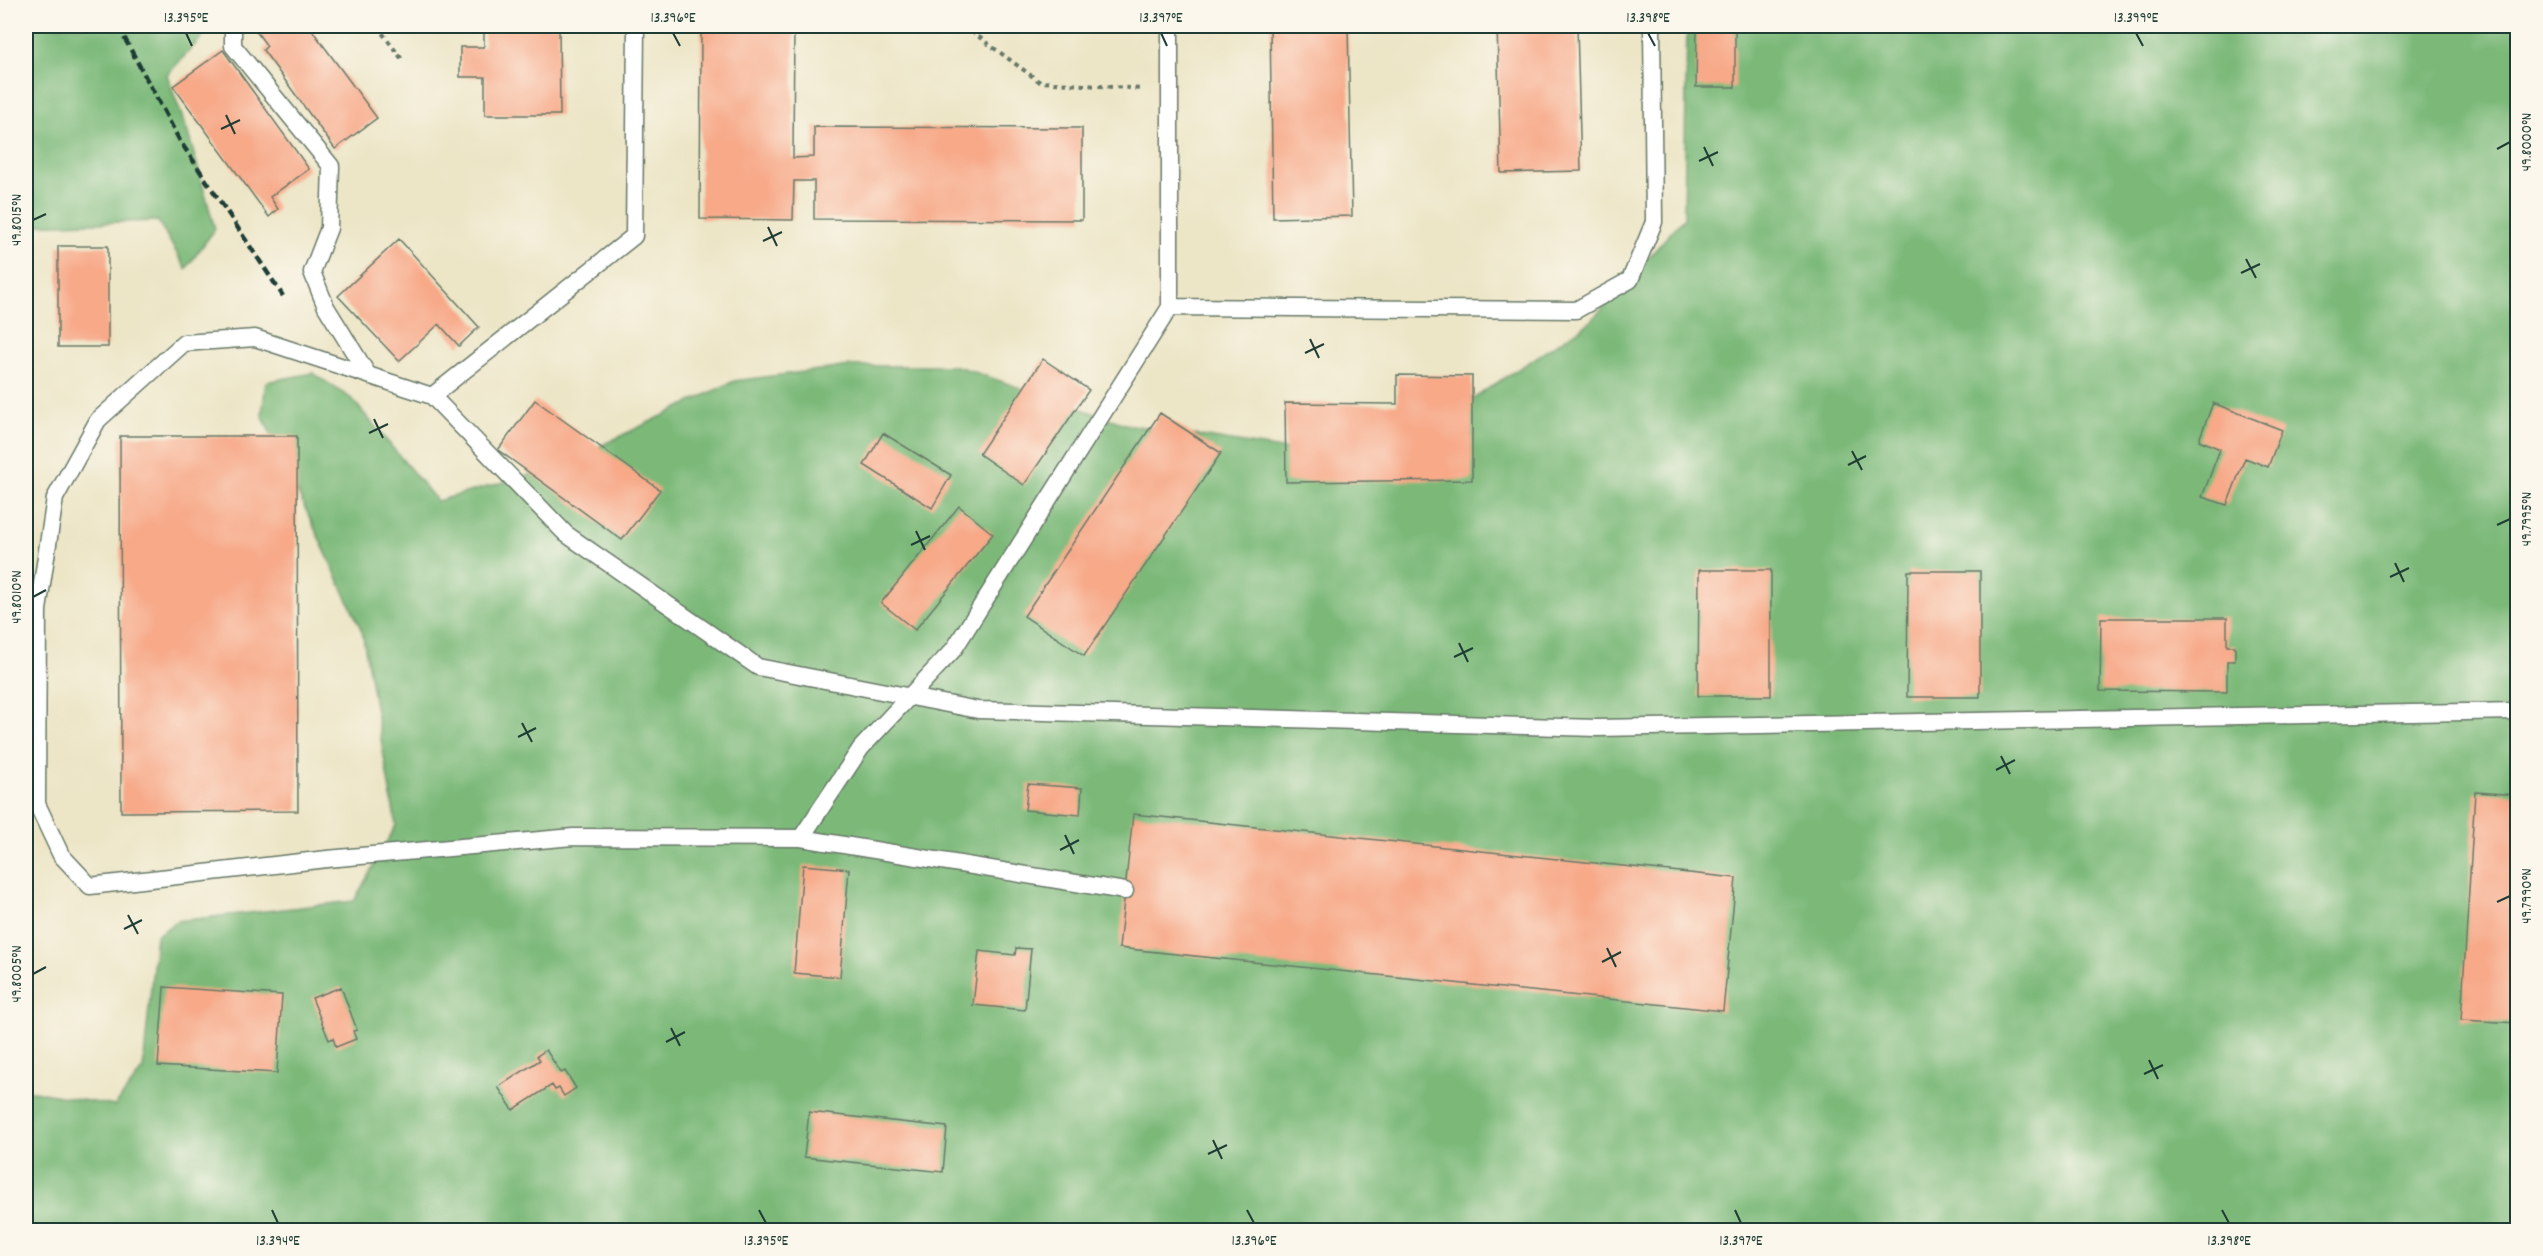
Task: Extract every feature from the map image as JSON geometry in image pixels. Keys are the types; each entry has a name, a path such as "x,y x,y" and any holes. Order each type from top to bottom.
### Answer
{"lane":[{"path":"233,26 232,46 332,166 329,228 312,272 326,307 368,375"},
{"path":"432,396 634,236 636,26"},
{"path":"801,838 861,748 954,649 1170,307 1170,26"},
{"path":"1170,307 1576,310 1630,280 1654,222 1652,26"},
{"path":"1125,891 801,838 573,837 327,859 90,886 61,855 37,804 38,610 56,498 98,420 184,343 255,338 432,396 566,534 758,667 978,710 1597,728 2517,711"}],"path":[{"path":"377,26 404,62"},
{"path":"964,26 1040,82 1170,90"}],"green space":[{"path":"26,26 212,26 167,75 188,133 215,229 186,269 158,221 26,225"},
{"path":"1687,26 2517,26 2517,1230 26,1230 26,1090 115,1106 143,1069 156,936 177,921 354,901 396,825 362,631 262,415 266,382 313,373 352,399 437,501 557,467 734,381 850,366 957,366 1125,424 1313,454 1446,416 1589,323 1684,218"}],"building":[{"path":"264,26 309,26 377,118 335,149 263,50 267,46 256,31"},
{"path":"484,26 559,26 560,115 485,115 485,77 460,77 460,47 484,47"},
{"path":"701,26 794,26 793,158 814,157 814,127 1082,128 1082,220 814,219 814,181 794,181 793,220 700,219"},
{"path":"1270,26 1348,26 1352,216 1273,218"},
{"path":"1497,26 1577,26 1581,171 1501,173"},
{"path":"1697,26 1735,26 1735,87 1696,87"},
{"path":"223,50 309,169 270,197 278,209 269,217 173,86"},
{"path":"399,239 479,327 459,346 439,324 399,361 338,296"},
{"path":"58,246 108,246 108,347 58,347"},
{"path":"1043,359 1089,390 1024,485 979,454"},
{"path":"1397,375 1472,376 1472,480 1286,482 1285,403 1397,404"},
{"path":"535,400 660,490 622,540 498,450"},
{"path":"2213,403 2282,430 2268,467 2245,458 2227,505 2202,497 2220,449 2199,440"},
{"path":"1160,413 1221,453 1084,656 1024,616"},
{"path":"883,433 951,475 932,508 864,465"},
{"path":"120,436 297,436 298,811 121,812"},
{"path":"959,506 993,534 915,630 881,603"},
{"path":"1699,570 1771,570 1771,696 1698,696"},
{"path":"1908,571 1980,571 1980,697 1907,697"},
{"path":"2101,618 2227,618 2227,646 2235,646 2235,661 2227,661 2227,692 2100,691"},
{"path":"1028,784 1082,788 1080,815 1025,810"},
{"path":"2475,792 2518,795 2518,1023 2461,1020"},
{"path":"1133,814 1736,878 1723,1011 1119,948"},
{"path":"803,865 849,869 840,977 794,973"},
{"path":"1016,948 1031,949 1025,1010 973,1005 979,951 1015,955"},
{"path":"164,987 282,995 277,1073 158,1066"},
{"path":"341,987 357,1030 353,1031 356,1039 336,1047 333,1038 329,1040 312,998"},
{"path":"546,1050 561,1073 565,1071 576,1088 564,1096 559,1088 555,1090 552,1085 513,1110 498,1087 540,1060 537,1056"},
{"path":"809,1112 947,1127 943,1172 804,1157"}],"railway":[{"path":"118,26 180,141 283,296"}]}
